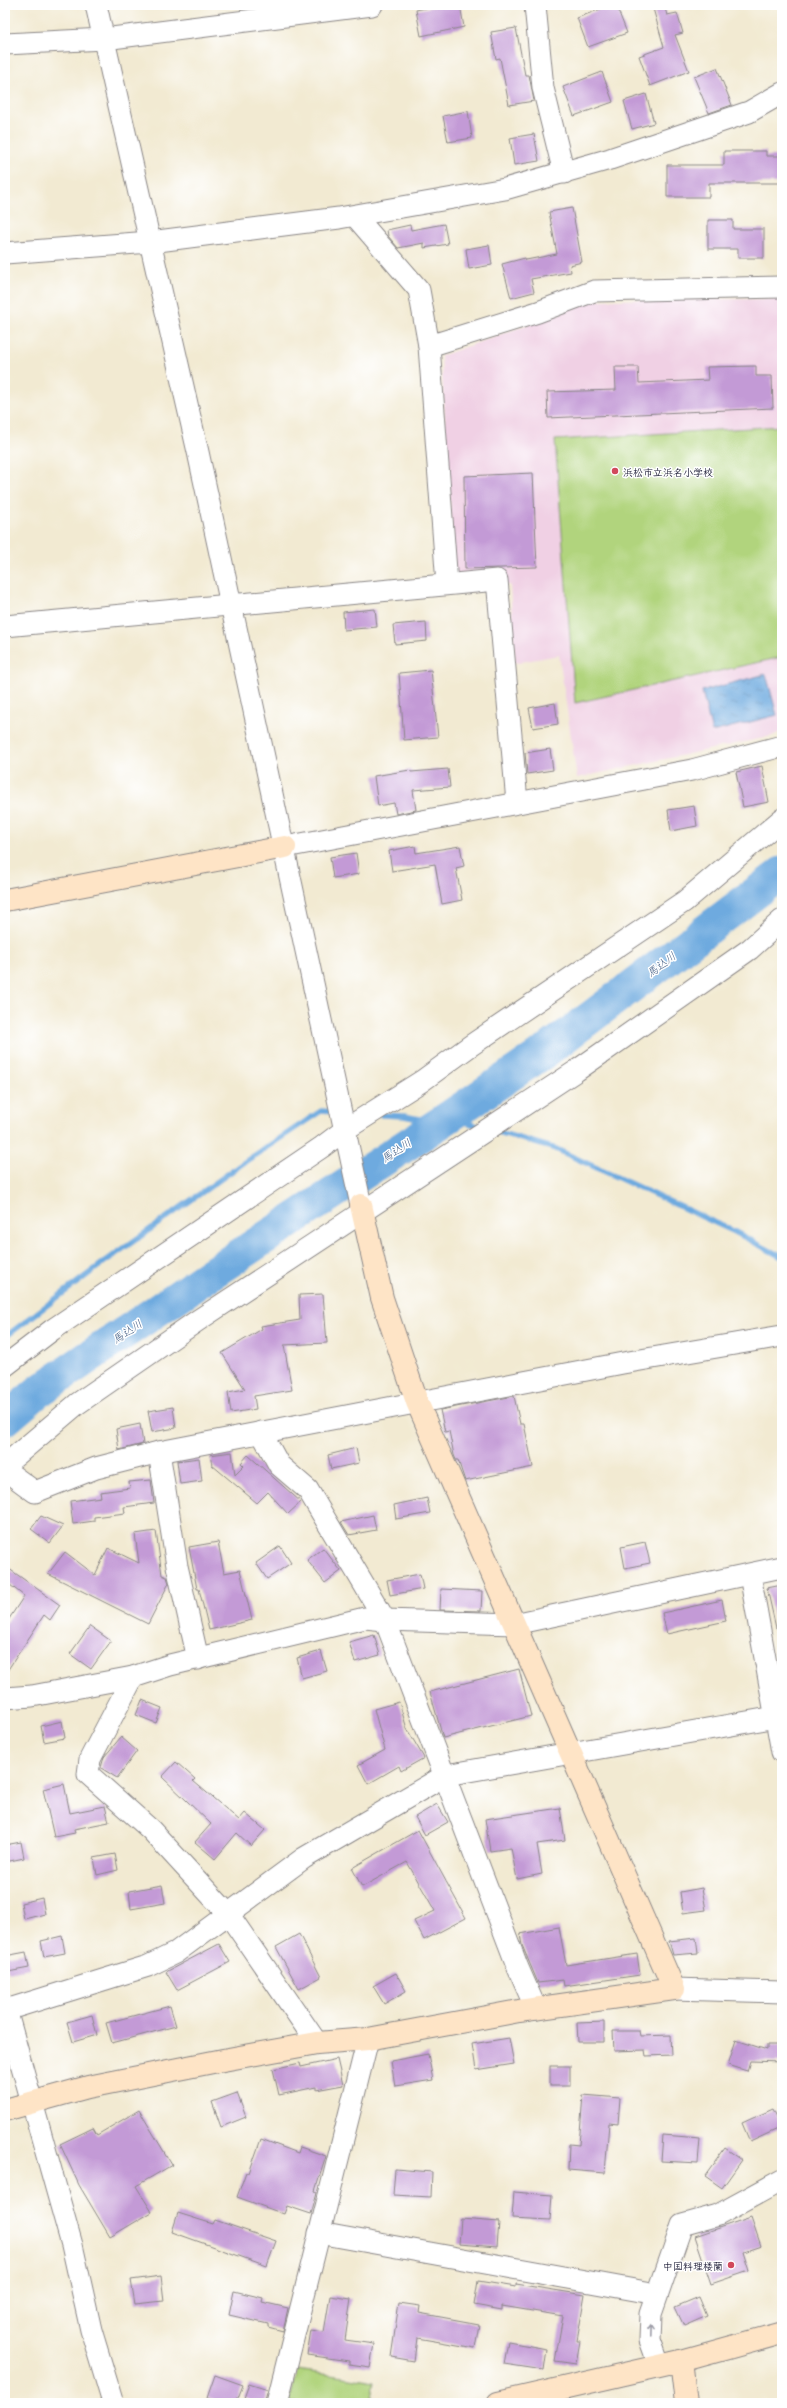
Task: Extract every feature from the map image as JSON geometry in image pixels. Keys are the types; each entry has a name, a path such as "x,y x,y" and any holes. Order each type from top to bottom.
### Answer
{"street":[{"path":"96,5 285,847 382,1298 417,1402 674,1989"},
{"path":"5,44 104,39 372,5"},
{"path":"535,5 543,88 564,173"},
{"path":"5,253 150,242 355,216 505,190 564,173 749,112 782,92"},
{"path":"355,216 420,290 430,346 447,584"},
{"path":"430,346 538,312 594,291 782,287"},
{"path":"5,626 498,580 517,802"},
{"path":"5,900 692,770 781,748"},
{"path":"5,1366 52,1330 422,1081 470,1046 680,906 782,819"},
{"path":"5,1465 77,1404 362,1208 576,1072 750,949 782,920"},
{"path":"5,1470 35,1492 96,1468 159,1452 623,1363 782,1336"},
{"path":"261,1432 279,1465 308,1490 385,1620 446,1775 518,1968 536,2009"},
{"path":"159,1452 177,1566 198,1659"},
{"path":"5,1698 32,1696 132,1677 198,1659 365,1618 514,1624 782,1567"},
{"path":"750,1574 782,1752"},
{"path":"132,1677 90,1759 88,1774 151,1830 229,1914 317,2043"},
{"path":"113,2403 91,2330 72,2245 6,2008 148,1966 175,1953 304,1858 446,1775 776,1717"},
{"path":"5,2110 96,2086 317,2043 368,2039 536,2009 674,1989 782,1992"},
{"path":"277,2403 368,2039"},
{"path":"659,2365 650,2340 651,2314 682,2225 718,2215 782,2180"},
{"path":"319,2234 657,2294"},
{"path":"498,2403 659,2365 681,2362 782,2333"},
{"path":"681,2362 686,2403"}],"shaded area":[{"name":"浜松市立浜名小学校","path":"782,299 782,731 772,736 577,778 559,655 515,663 510,585 455,585 441,356 595,300"}],"green space":[{"path":"782,426 782,657 575,703 555,440"},
{"path":"298,2370 375,2382 371,2403 289,2403"}],"water":[{"path":"766,674 777,715 712,732 702,691"}],"building":[{"path":"441,5 460,5 464,27 421,36 416,10"},
{"path":"611,5 616,5 627,33 588,47 577,18"},
{"path":"652,5 664,5 667,15 677,13 683,33 675,35 689,71 650,86 639,56 664,47"},
{"path":"516,28 525,75 529,75 534,101 509,105 500,58 496,59 491,32"},
{"path":"717,68 732,105 709,113 694,77"},
{"path":"602,72 613,102 574,116 563,87"},
{"path":"646,94 654,123 632,129 624,101"},
{"path":"468,111 472,138 448,142 443,116"},
{"path":"534,134 539,161 514,165 510,138"},
{"path":"724,151 766,151 766,156 782,156 782,183 709,183 709,197 667,197 667,165 724,165"},
{"path":"572,208 582,262 570,265 571,272 531,279 534,292 511,298 502,264 525,258 526,260 557,254 549,212"},
{"path":"708,220 733,220 733,229 764,229 764,258 738,258 738,249 708,249"},
{"path":"444,224 448,244 424,248 424,243 398,248 388,236 387,230 410,225 411,230"},
{"path":"489,245 492,265 469,269 466,249"},
{"path":"756,366 756,376 772,376 773,408 548,418 547,392 616,390 615,367 638,367 639,383 708,380 707,367"},
{"path":"533,473 537,567 465,569 464,476"},
{"path":"375,609 377,627 344,630 343,612"},
{"path":"426,622 427,641 395,644 393,625"},
{"path":"431,670 438,737 404,740 399,673"},
{"path":"555,703 558,724 533,728 529,708"},
{"path":"550,749 553,770 527,774 525,753"},
{"path":"762,766 769,802 743,807 736,772"},
{"path":"448,769 450,787 413,790 416,810 396,814 394,803 378,806 374,776 410,770 411,772"},
{"path":"694,806 697,826 671,831 668,810"},
{"path":"415,846 416,853 460,846 464,866 456,868 462,900 442,904 435,864 392,871 389,851"},
{"path":"356,853 359,874 333,878 330,857"},
{"path":"323,1294 327,1343 284,1345 292,1390 254,1396 256,1409 231,1413 228,1392 245,1389 222,1353 262,1329 261,1326 300,1320 299,1295"},
{"path":"514,1396 520,1424 524,1424 533,1467 465,1481 458,1460 456,1460 454,1455 449,1431 445,1432 440,1410"},
{"path":"173,1407 176,1428 152,1432 148,1411"},
{"path":"140,1424 143,1444 119,1450 116,1429"},
{"path":"356,1448 359,1463 331,1469 328,1455"},
{"path":"232,1452 235,1475 244,1466 241,1463 248,1455 301,1502 288,1514 268,1492 257,1503 212,1465 210,1455"},
{"path":"199,1458 202,1481 180,1484 177,1461"},
{"path":"151,1480 154,1503 124,1507 125,1513 94,1517 94,1521 73,1524 70,1501 101,1497 100,1492 130,1488 129,1482"},
{"path":"427,1498 430,1513 396,1519 394,1505"},
{"path":"373,1515 376,1530 349,1535 341,1522"},
{"path":"41,1516 63,1526 50,1543 31,1529"},
{"path":"156,1531 162,1575 167,1577 169,1583 148,1624 48,1574 65,1552 95,1575 108,1548 139,1563 135,1534"},
{"path":"218,1542 224,1573 240,1570 252,1620 209,1630 199,1589 197,1589 189,1547"},
{"path":"645,1542 650,1563 625,1568 621,1547"},
{"path":"280,1546 291,1563 267,1579 256,1563"},
{"path":"323,1548 341,1571 325,1583 307,1560"},
{"path":"5,1566 60,1605 50,1620 44,1615 5,1674 5,1625 24,1596 5,1581"},
{"path":"420,1574 423,1589 390,1595 387,1580"},
{"path":"782,1585 782,1627 776,1628 767,1588"},
{"path":"441,1589 482,1591 481,1611 440,1610"},
{"path":"722,1600 726,1621 667,1634 662,1613"},
{"path":"90,1626 111,1641 91,1669 70,1654"},
{"path":"374,1635 380,1655 355,1662 349,1642"},
{"path":"321,1651 327,1671 302,1678 297,1658"},
{"path":"519,1669 531,1716 443,1738 430,1692"},
{"path":"142,1700 162,1708 156,1723 136,1715"},
{"path":"399,1702 407,1729 424,1758 401,1771 399,1766 368,1784 358,1765 385,1750 374,1709"},
{"path":"62,1721 65,1738 44,1742 41,1726"},
{"path":"121,1737 137,1751 117,1778 101,1768 104,1757"},
{"path":"176,1762 195,1779 193,1781 239,1820 245,1813 265,1830 251,1846 237,1833 215,1859 195,1842 211,1824 162,1777"},
{"path":"64,1784 70,1813 105,1806 109,1822 74,1829 75,1833 54,1837 43,1789"},
{"path":"437,1804 448,1822 425,1835 415,1817"},
{"path":"560,1808 565,1840 537,1844 542,1874 517,1879 511,1848 490,1851 485,1819"},
{"path":"418,1830 466,1918 424,1940 414,1921 435,1911 407,1862 362,1887 352,1868"},
{"path":"21,1842 24,1858 5,1862 5,1845"},
{"path":"115,1854 118,1870 97,1875 94,1858"},
{"path":"162,1885 165,1903 131,1909 129,1891"},
{"path":"702,1888 706,1910 683,1913 680,1892"},
{"path":"42,1898 45,1914 24,1919 21,1903"},
{"path":"559,1927 566,1965 637,1954 640,1975 564,1986 563,1980 538,1983 522,1945 520,1934"},
{"path":"299,1934 321,1977 299,1989 276,1947"},
{"path":"62,1936 65,1953 44,1957 41,1941"},
{"path":"696,1938 698,1953 673,1955 669,1941"},
{"path":"219,1944 230,1962 177,1990 166,1972"},
{"path":"26,1952 29,1968 8,1972 5,1956"},
{"path":"396,1973 406,1991 384,2004 373,1986"},
{"path":"170,2006 176,2026 112,2043 106,2023"},
{"path":"92,2015 97,2035 73,2042 67,2022"},
{"path":"604,2022 604,2042 578,2042 577,2023"},
{"path":"613,2031 639,2031 640,2036 671,2035 672,2055 646,2056 645,2050 614,2051"},
{"path":"509,2038 514,2064 476,2070 472,2044"},
{"path":"736,2040 767,2050 767,2045 782,2045 782,2062 750,2061 747,2071 728,2065"},
{"path":"428,2054 433,2080 395,2086 391,2061"},
{"path":"337,2059 343,2085 316,2090 316,2087 279,2095 273,2069 300,2063 301,2067"},
{"path":"550,2066 570,2066 570,2086 550,2086"},
{"path":"237,2093 246,2117 221,2127 212,2102"},
{"path":"583,2095 620,2098 618,2124 609,2123 605,2173 568,2170 569,2144 579,2145"},
{"path":"773,2109 782,2127 750,2142 742,2123"},
{"path":"139,2110 172,2165 136,2186 152,2212 110,2237 79,2185 60,2144 93,2128 97,2135"},
{"path":"663,2135 700,2138 698,2163 661,2161"},
{"path":"261,2139 298,2153 300,2147 326,2156 315,2191 317,2192 311,2214 287,2206 284,2214 237,2197 246,2172 249,2173"},
{"path":"725,2148 742,2160 722,2188 705,2176"},
{"path":"395,2169 432,2172 431,2197 393,2195"},
{"path":"514,2192 552,2195 550,2220 512,2218"},
{"path":"178,2213 213,2224 215,2220 276,2241 267,2266 172,2232"},
{"path":"751,2217 761,2246 743,2252 749,2271 711,2284 695,2236"},
{"path":"461,2219 499,2222 497,2247 459,2244"},
{"path":"161,2276 164,2301 135,2304 131,2280"},
{"path":"478,2281 516,2287 516,2284 585,2295 577,2341 580,2341 576,2364 555,2361 563,2316 502,2306 502,2310 474,2305"},
{"path":"234,2291 263,2298 262,2302 288,2308 283,2331 268,2327 268,2324 229,2315"},
{"path":"330,2296 351,2299 345,2340 374,2344 370,2367 349,2364 349,2361 307,2355 311,2330 324,2332"},
{"path":"699,2297 707,2316 684,2326 675,2307"},
{"path":"399,2303 420,2306 419,2313 479,2324 475,2348 417,2338 414,2361 391,2357"},
{"path":"508,2342 547,2349 544,2370 504,2364"},
{"path":"215,2375 243,2385 236,2403 221,2403 207,2398"},
{"path":"249,2384 268,2390 264,2403 244,2398"}],"waterway":[{"name":"馬込川","path":"5,1420 39,1391 212,1273 440,1123 546,1051 782,873"},
{"path":"5,1337 103,1263 246,1161 321,1111 337,1112"},
{"path":"382,1115 404,1116 440,1123 459,1120 481,1127"},
{"path":"495,1131 556,1149 735,1232 782,1257"}],"place":[{"name":"浜松市立浜名小学校","path":"615,471"},
{"name":"中国料理楼蘭","path":"731,2265"}]}
